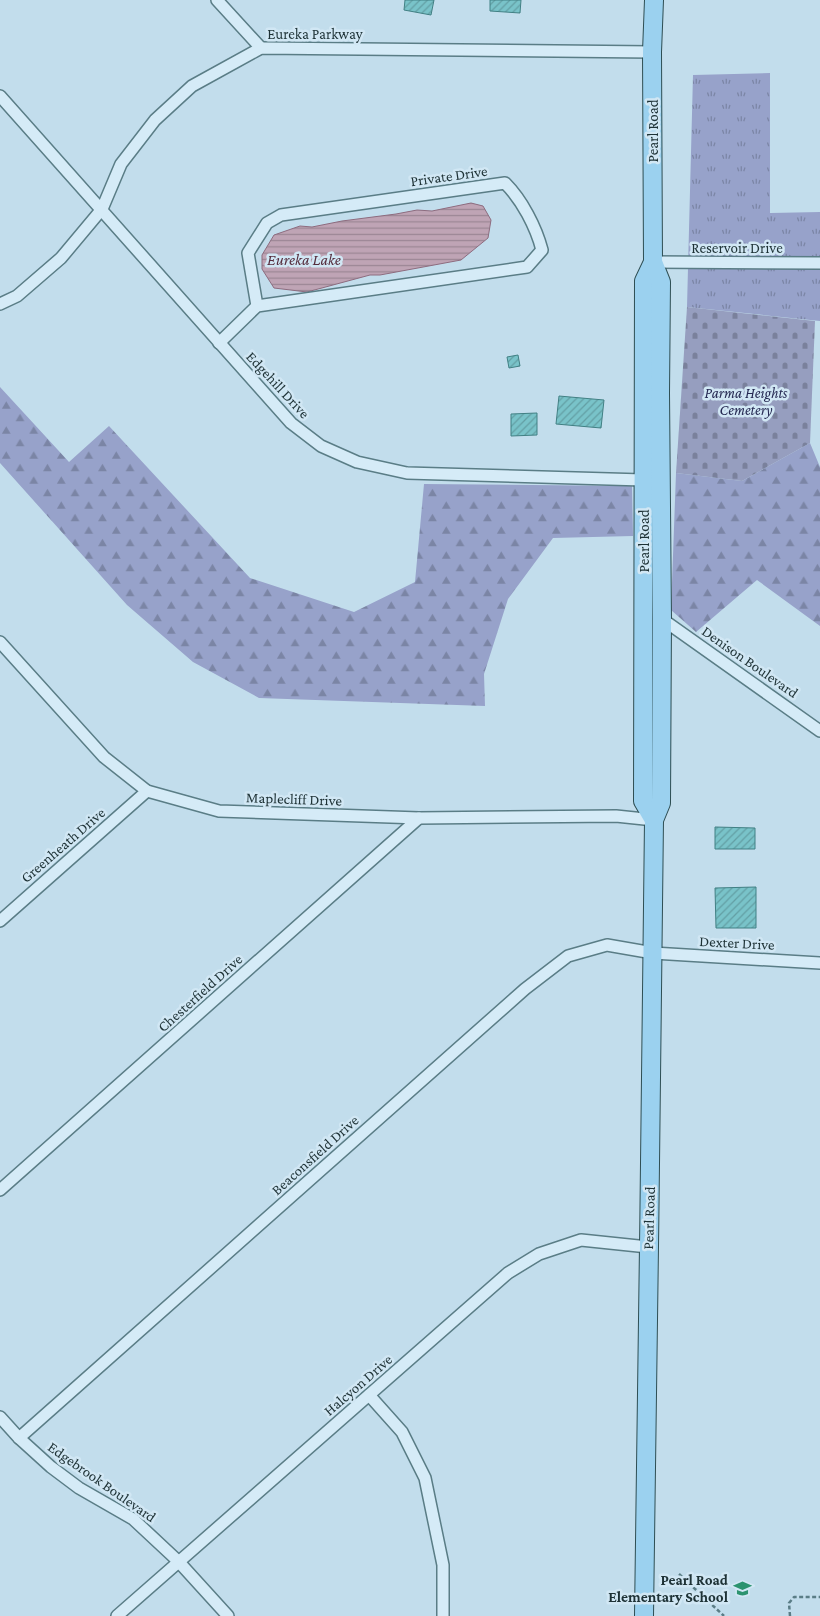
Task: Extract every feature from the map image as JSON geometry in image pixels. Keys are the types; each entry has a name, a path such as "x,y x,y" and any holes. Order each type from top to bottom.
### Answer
{"main road":[{"name":"Pearl Road","path":"644,1616 654,820 661,803 661,282 653,262 652,52 654,0"},
{"name":"Pearl Road","path":"653,262 644,281 643,801 654,820"}],"street":[{"path":"217,0 260,48"},
{"name":"Eureka Parkway","path":"0,304 18,296 61,258 102,209 121,164 154,120 192,86 260,48 652,52"},
{"name":"Edgehill Drive","path":"0,96 291,423 321,446 357,462 407,473 643,480"},
{"name":"Private Drive","path":"505,183 512,190 524,209 542,250 527,267 257,306 248,253 268,223 281,215 505,183"},
{"name":"Reservoir Drive","path":"653,262 820,263"},
{"path":"219,343 257,306"},
{"name":"Denison Boulevard","path":"662,619 820,731"},
{"name":"Maplecliff Drive","path":"3,650 104,757 147,791 219,811 419,818 616,816 654,820"},
{"name":"Greenheath Drive","path":"0,921 147,791"},
{"name":"Chesterfield Drive","path":"0,1190 419,818"},
{"name":"Beaconsfield Drive","path":"19,1438 525,989 568,956 607,945 653,953"},
{"name":"Dexter Drive","path":"653,953 820,963"},
{"name":"Halcyon Drive","path":"117,1616 508,1273 539,1254 581,1240 648,1247"},
{"path":"369,1396 402,1432 425,1478 436,1523 443,1565 442,1616"},
{"name":"Edgebrook Boulevard","path":"0,1417 50,1467 132,1518 178,1561 228,1616"}],"path":[{"path":"679,1574 724,1616"},
{"path":"790,1616 789,1603 794,1597 820,1597"}],"green space":[{"path":"770,73 770,213 820,212 820,321 687,307 693,75"},
{"name":"Parma Heights Cemetery","path":"687,307 815,321 810,443 742,481 676,473"},
{"path":"0,387 69,462 109,426 250,578 354,612 415,582 424,484 632,486 633,536 553,538 508,599 484,674 485,706 259,698 193,662 127,605 0,463"},
{"path":"810,443 820,467 820,626 757,580 696,632 671,610 676,473 742,481"}],"water":[{"name":"Eureka Lake","path":"471,203 483,206 491,220 488,238 461,260 380,275 370,275 307,292 274,288 262,269 262,255 274,235 300,226 312,227 417,210 432,211"}],"building":[{"path":"405,0 434,0 431,15 404,10"},
{"path":"490,0 521,0 520,13 490,11"},
{"path":"518,355 520,366 509,368 507,357"},
{"path":"559,396 604,400 601,428 556,424"},
{"path":"537,413 537,435 511,436 511,414"},
{"path":"715,827 755,828 755,849 715,849"},
{"path":"756,887 756,928 716,928 715,888"}],"place":[{"name":"Pearl Road Elementary School","path":"742,1589"}]}
